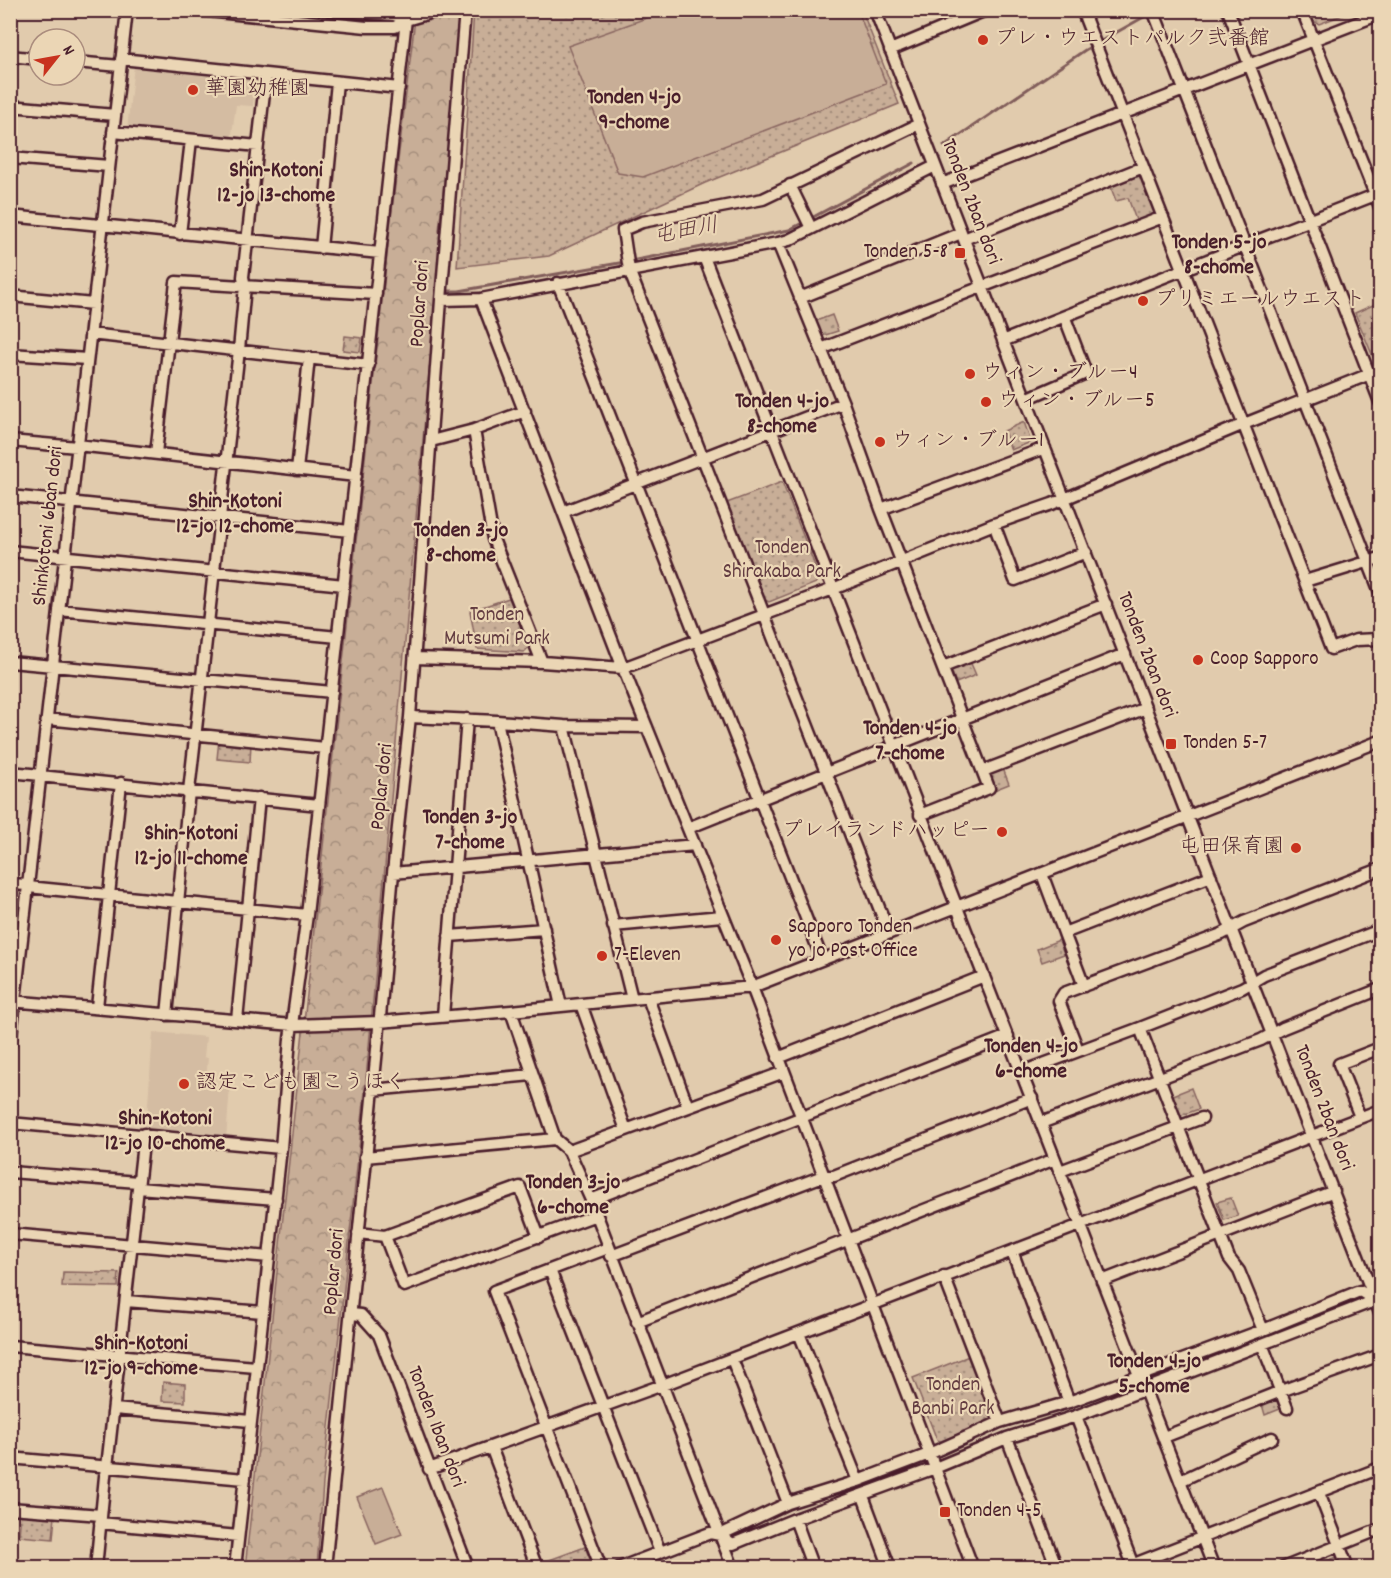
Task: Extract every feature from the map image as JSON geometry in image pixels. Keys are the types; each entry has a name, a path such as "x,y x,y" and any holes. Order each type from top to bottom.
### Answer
{"street":[{"name":"Shinkotoni 6ban dori","path":"10,1045 16,942 28,886 127,10"},
{"path":"196,10 266,13 367,27 395,27 407,15"},
{"path":"331,10 394,15 440,10"},
{"name":"Poplar dori","path":"325,1568 410,717 465,10"},
{"name":"Tonden 2ban dori","path":"875,10 1252,982 1378,1300 1380,1313"},
{"path":"890,50 986,10"},
{"path":"1082,10 1331,649 1356,640 1380,639"},
{"path":"1228,10 1310,219 1375,372 1380,402"},
{"path":"1302,10 1378,194 1380,207"},
{"path":"1154,14 1246,244 1380,592"},
{"path":"235,1568 276,1199 290,1039 307,915 407,15"},
{"path":"942,184 1378,16"},
{"path":"10,56 27,58"},
{"path":"87,62 257,72 266,75 399,88"},
{"path":"167,1015 189,791 239,350 245,286 243,277 266,75"},
{"path":"321,248 337,82"},
{"path":"10,106 115,115"},
{"path":"888,933 629,270 623,230 642,222 763,199 919,124"},
{"path":"113,132 258,147"},
{"path":"180,234 191,140"},
{"path":"10,158 109,166"},
{"path":"441,300 481,299 778,243 935,166"},
{"path":"800,298 1143,167"},
{"path":"790,185 811,228"},
{"path":"1003,341 1065,318 1183,268 1378,194"},
{"path":"10,216 380,253"},
{"path":"821,349 1163,217"},
{"path":"778,243 843,403 880,509 989,788 920,815"},
{"path":"704,257 1214,1568"},
{"path":"156,453 176,282 376,294"},
{"path":"558,283 822,959"},
{"path":"10,296 93,304"},
{"path":"481,299 623,668 752,987 973,1568"},
{"path":"1026,399 1086,373 1065,318"},
{"path":"90,334 369,365"},
{"path":"10,354 87,359"},
{"path":"297,470 309,358"},
{"path":"415,658 623,668 697,642 994,524 1052,504 1375,372"},
{"path":"563,512 843,403"},
{"path":"431,441 474,430 525,411"},
{"path":"474,430 493,540 542,663"},
{"path":"10,441 156,453 356,476"},
{"path":"880,509 1045,448"},
{"path":"10,496 350,531"},
{"path":"994,524 1015,580 1086,552"},
{"path":"10,551 344,585"},
{"path":"1305,581 1380,558"},
{"path":"943,667 1106,604"},
{"path":"59,610 338,638"},
{"path":"688,828 1125,654"},
{"path":"10,662 332,692"},
{"path":"982,771 1146,708"},
{"path":"410,717 564,726 647,727"},
{"path":"47,719 325,747"},
{"path":"443,1016 467,719"},
{"path":"497,721 561,1006"},
{"path":"564,726 632,999"},
{"path":"13,1001 293,1025 379,1022 752,987 1380,741"},
{"path":"10,772 319,805"},
{"path":"97,1007 121,783"},
{"path":"237,1020 259,798"},
{"path":"393,873 695,846"},
{"path":"1078,1050 1059,1001 1064,993 1222,934 1244,922 1380,869"},
{"path":"1042,874 1084,986"},
{"path":"1064,933 1211,876"},
{"path":"10,884 307,915"},
{"path":"613,926 722,916"},
{"path":"449,936 544,929"},
{"path":"1022,1072 1140,1028 1264,975 1380,930"},
{"path":"778,1058 984,976"},
{"path":"1041,1123 1159,1079 1380,989"},
{"path":"648,998 688,1107"},
{"path":"581,1004 626,1130"},
{"path":"511,1011 555,1139 569,1151 591,1200 733,1568"},
{"path":"1140,1028 1219,1234 1229,1258 1239,1271 1263,1330"},
{"path":"591,1200 1008,1036"},
{"path":"1360,1117 1339,1064 1380,1048"},
{"path":"569,1151 784,1072"},
{"path":"372,1090 532,1075"},
{"path":"601,1568 494,1291 823,1176 834,1176 1032,1098"},
{"path":"429,1469 732,1359 1380,1110"},
{"path":"1060,1171 1202,1118"},
{"path":"10,1123 281,1148"},
{"path":"96,1568 144,1134"},
{"path":"366,1157 555,1139"},
{"path":"637,1322 1055,1159"},
{"path":"10,1172 276,1199"},
{"path":"358,1233 385,1236 520,1187 539,1237"},
{"path":"1102,1281 1334,1191"},
{"path":"385,1236 404,1287 596,1215"},
{"path":"10,1234 269,1257"},
{"path":"1012,1251 1069,1402"},
{"path":"550,1270 660,1552"},
{"path":"944,1276 1000,1422"},
{"path":"720,1535 788,1503 858,1482 929,1454 1000,1422 1069,1402 1139,1374 1263,1330 1360,1291 1378,1300"},
{"path":"619,1568 710,1533 720,1535 733,1544 795,1519 863,1496 1007,1438 1076,1416 1378,1300"},
{"path":"126,1301 263,1312"},
{"name":"Tonden 1ban dori","path":"351,1314 361,1315 379,1335 468,1568"},
{"path":"799,1333 858,1482"},
{"path":"1262,1344 1287,1407"},
{"path":"10,1346 256,1367"},
{"path":"1164,1437 1380,1355"},
{"path":"732,1359 788,1503"},
{"path":"114,1409 250,1421"},
{"path":"1076,1416 1130,1566 1380,1468"},
{"path":"1007,1438 1057,1568"},
{"path":"1180,1481 1272,1438"},
{"path":"490,1447 537,1568"},
{"path":"10,1458 245,1479"},
{"path":"1318,1493 1348,1568"},
{"path":"863,1496 890,1568"},
{"path":"10,1508 238,1536"},
{"path":"795,1519 813,1568"},
{"path":"1283,1568 1380,1529"}],"shaded area":[{"name":"華園幼稚園","path":"134,65 255,76 253,106 236,105 231,140 127,130"},
{"name":"認定こども園こうほく","path":"153,1032 206,1037 204,1057 208,1058 206,1079 209,1083 230,1086 226,1140 146,1133"}],"green space":[{"path":"416,11 462,11 439,231 441,238 364,1102 323,1483 317,1567 245,1568 390,227"},
{"path":"474,11 862,11 899,104 705,183 549,256 457,267"},
{"path":"666,11 858,11 886,84 643,177 618,173 568,46"},
{"path":"1310,11 1353,11 1319,24 1313,21"},
{"path":"1145,173 1160,215 1137,223 1128,198 1116,201 1110,185"},
{"path":"1380,302 1380,362 1373,357 1355,313"},
{"path":"832,315 838,331 822,336 816,321"},
{"path":"345,336 362,338 360,352 343,350"},
{"path":"1024,422 1031,442 1011,450 1004,431"},
{"name":"Tonden Shirakaba Park","path":"782,482 819,576 816,583 769,602 765,600 727,503"},
{"name":"Tonden Mutsumi Park","path":"509,598 529,647 524,652 477,649 470,611"},
{"path":"969,659 976,675 956,683 950,667"},
{"path":"219,739 251,743 250,762 217,759"},
{"path":"1002,766 1009,784 994,790 987,772"},
{"path":"1059,940 1064,954 1042,962 1037,949"},
{"path":"1191,1088 1199,1109 1179,1116 1171,1096"},
{"path":"1231,1198 1238,1216 1224,1220 1217,1202"},
{"path":"63,1272 119,1273 118,1287 62,1286"},
{"name":"Tonden Banbi Park","path":"969,1356 993,1418 991,1422 941,1441 937,1440 913,1378"},
{"path":"163,1382 185,1384 185,1402 162,1401"},
{"path":"1275,1396 1280,1409 1265,1415 1261,1401"},
{"path":"383,1487 402,1534 376,1544 357,1497"},
{"path":"21,1512 55,1516 53,1539 19,1536"},
{"path":"585,1547 593,1567 546,1567 544,1562"},
{"path":"1337,1557 1341,1567 1311,1567"}],"waterway":[{"name":"屯田川","path":"944,146 1085,50 1151,13"},
{"name":"屯田川","path":"631,261 789,230 914,163"},
{"name":"屯田川","path":"449,291 625,262"}],"place":[{"name":"プレ・ウエストパルク弐番館","path":"983,40"},
{"name":"華園幼稚園","path":"193,90"},
{"name":"Tonden 5-8","path":"960,253"},
{"name":"プリミエールウエスト","path":"1143,301"},
{"name":"ウィン・ブルー4","path":"970,374"},
{"name":"ウィン・ブルー5","path":"986,402"},
{"name":"ウィン・ブルー1","path":"880,442"},
{"name":"Coop Sapporo","path":"1198,660"},
{"name":"Tonden 5-7","path":"1171,744"},
{"name":"プレイランドハッピー","path":"1002,832"},
{"name":"屯田保育園","path":"1296,848"},
{"name":"Sapporo Tonden yo jo Post Office","path":"776,940"},
{"name":"7-Eleven","path":"602,956"},
{"name":"認定こども園こうほく","path":"184,1084"},
{"name":"Tonden 4-5","path":"945,1512"}],"district":[{"name":"Tonden 4-jo 9-chome","path":"634,110"},
{"name":"Shin-Kotoni 12-jo 13-chome","path":"276,184"},
{"name":"Tonden 5-jo 8-chome","path":"1219,256"},
{"name":"Tonden 4-jo 8-chome","path":"782,414"},
{"name":"Shin-Kotoni 12-jo 12-chome","path":"235,514"},
{"name":"Tonden 3-jo 8-chome","path":"461,544"},
{"name":"Tonden 4-jo 7-chome","path":"910,742"},
{"name":"Tonden 3-jo 7-chome","path":"470,830"},
{"name":"Shin-Kotoni 12-jo 11-chome","path":"191,846"},
{"name":"Tonden 4-jo 6-chome","path":"1031,1060"},
{"name":"Shin-Kotoni 12-jo 10-chome","path":"165,1132"},
{"name":"Tonden 3-jo 6-chome","path":"573,1196"},
{"name":"Shin-Kotoni 12-jo 9-chome","path":"141,1356"},
{"name":"Tonden 4-jo 5-chome","path":"1154,1374"}]}
